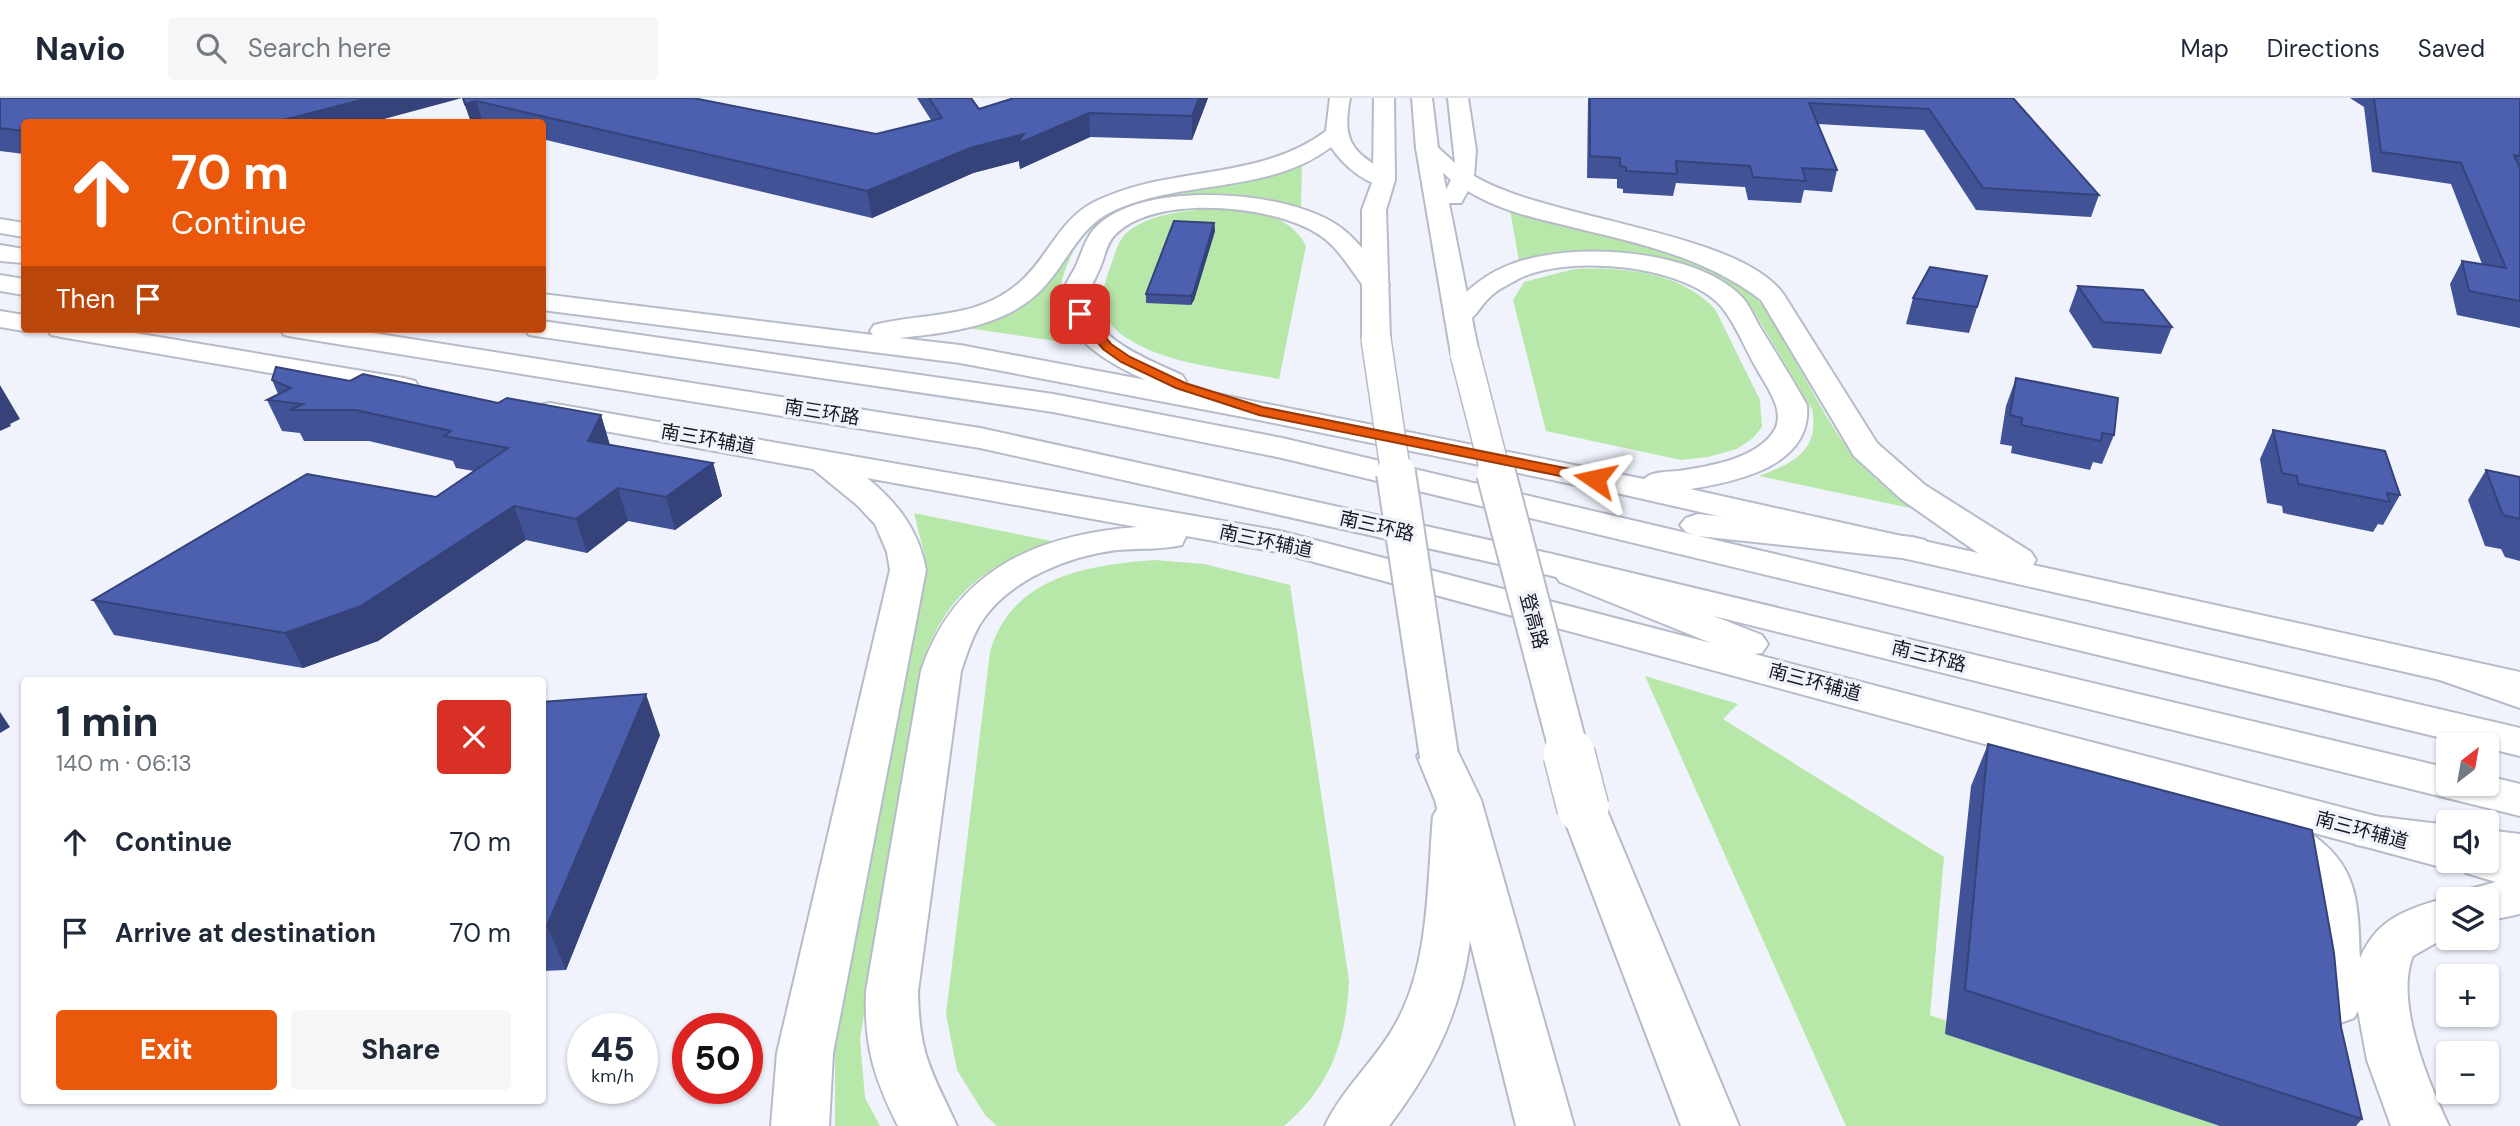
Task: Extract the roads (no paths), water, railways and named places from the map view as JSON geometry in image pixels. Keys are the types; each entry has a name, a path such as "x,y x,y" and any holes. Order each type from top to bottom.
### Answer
{"main road":[{"path":"1340,98 1336,133 1340,143 1358,163 1384,180"},
{"path":"1384,98 1384,180 1374,210 1376,340 1448,778 1545,1126"},
{"name":"登高路","path":"1422,98 1427,148 1465,354 1583,808 1710,1126"},
{"path":"1441,218 1464,180 1466,153 1458,98"},
{"path":"741,329 882,332 960,320 991,310 1031,287 1070,229 1103,207 1143,192 1276,163 1312,151 1336,133"},
{"path":"1427,148 1439,163 1464,180 1549,214 1698,253 1751,280 1771,296 1866,449 1888,471 1995,548 2038,570 2088,588"},
{"path":"1259,411 1181,386 1125,359 1090,330 1080,314 1076,295 1101,236 1122,221 1159,207 1209,202 1263,206 1326,229 1340,240 1376,285"},
{"path":"0,226 21,230"},
{"path":"0,253 21,256"},
{"path":"1460,316 1469,299 1498,278 1534,266 1565,260 1607,259 1655,265 1695,278 1731,301 1792,405 1796,416 1787,438 1776,450 1731,470 1660,483 1621,484"},
{"path":"0,283 21,286"},
{"path":"546,303 960,355 1259,411 1621,484 2520,685"},
{"path":"0,318 21,322"},
{"path":"546,330 1053,403 1282,448 2520,741"},
{"path":"85,333 432,392"},
{"name":"南三环路","path":"319,333 980,438 1548,564 2436,779"},
{"name":"南三环辅道","path":"515,406 1280,542 2436,849"},
{"path":"800,1126 805,1053 908,570 906,550 896,525 874,498 817,458"},
{"path":"1535,507 1912,548"},
{"path":"928,1126 901,1077 890,1031 892,991 941,671 961,623 972,608 1013,573 1089,543 1151,536 1280,542"},
{"path":"1548,564 1899,705"},
{"path":"2448,668 2520,695"},
{"path":"2073,752 2178,789 2252,820 2318,862 2330,882 2333,898 2334,1000 2339,1048"},
{"path":"1354,1126 1378,1099 1415,1042 1438,982 1448,920 1448,778"},
{"name":"南三环路","path":"2499,795 2520,800"},
{"path":"2373,833 2436,841"},
{"path":"2499,848 2520,851"},
{"path":"2499,865 2520,870"},
{"path":"2499,900 2520,896"},
{"path":"2420,1126 2398,1068 2386,1020 2382,964 2393,943 2436,922"}]}
